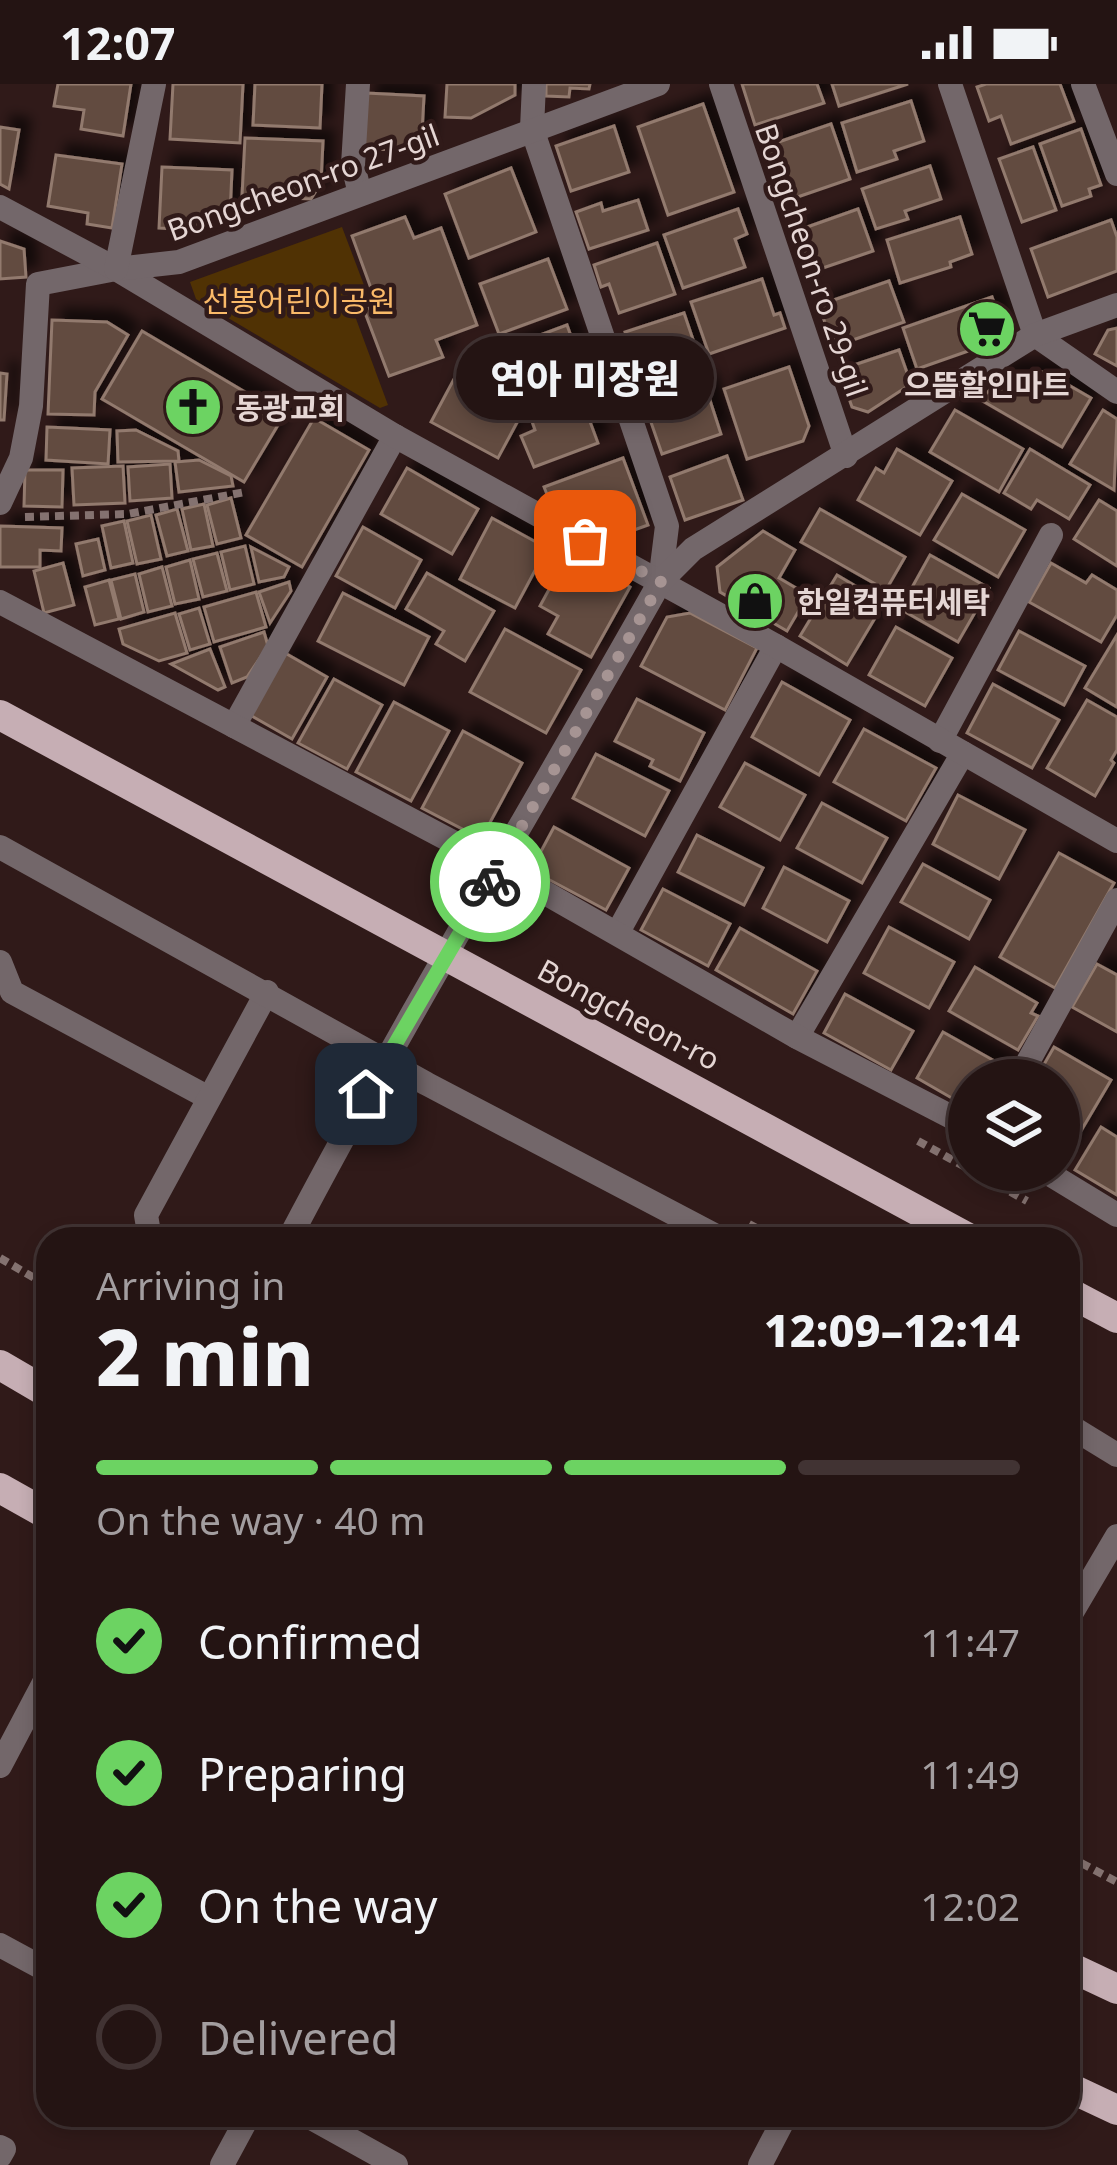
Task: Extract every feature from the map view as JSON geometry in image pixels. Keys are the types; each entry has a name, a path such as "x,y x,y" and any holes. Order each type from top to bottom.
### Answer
{"main road":[{"name":"Bongcheon-ro","path":"0,715 948,1227"},
{"path":"1080,1298 1117,1318"},
{"path":"0,1365 36,1386"},
{"path":"0,1488 36,1507"},
{"path":"1080,1972 1117,1989"},
{"path":"1080,2093 1117,2110"}],"street":[{"path":"116,269 154,84"},
{"path":"358,84 353,165 360,194"},
{"path":"534,84 532,129 667,526 661,582"},
{"name":"Bongcheon-ro 27-gil","path":"7,509 31,406 38,284 179,262 658,84"},
{"name":"Bongcheon-ro 29-gil","path":"721,84 846,455"},
{"path":"950,84 1035,335 1117,392"},
{"path":"1083,84 1117,174"},
{"path":"0,207 116,269 395,436 1117,841"},
{"name":"Bongcheon-ro 29-gil","path":"296,1227 385,1057 500,867 661,582 693,549 1035,335 1117,305"},
{"path":"234,726 395,436"},
{"path":"797,1037 952,747 1052,535"},
{"name":"Bongcheon-ro","path":"0,602 500,867 797,1037 948,1115"},
{"path":"618,932 776,646"},
{"path":"3,854 699,1227"},
{"path":"1030,1059 1117,900"},
{"path":"0,962 12,992 209,1098"},
{"path":"148,1227 146,1215 267,992"},
{"path":"1078,1191 1117,1215"},
{"path":"1080,1432 1117,1455"},
{"path":"1080,1599 1117,1536"},
{"path":"0,1766 36,1698"},
{"path":"0,1945 36,1964"},
{"path":"221,2165 242,2127"},
{"path":"328,2127 396,2165"},
{"path":"760,2165 780,2127"}],"path":[{"path":"7,509 128,514 245,492"},
{"path":"0,1258 36,1279"},
{"path":"1080,1862 1117,1882"}],"green space":[{"name":"선봉어린이공원","path":"342,227 370,301 352,308 388,405 380,408 196,299 190,282"}],"building":[{"path":"58,84 131,84 123,136 81,129 84,110 54,106"},
{"path":"173,84 243,84 240,143 170,139"},
{"path":"255,84 322,84 320,128 253,125"},
{"path":"447,84 515,84 515,95 471,118 445,117"},
{"path":"546,84 590,84 589,89 570,88 569,97 546,96"},
{"path":"742,84 817,84 824,103 755,125"},
{"path":"832,84 908,84 839,106"},
{"path":"1060,84 1074,121 1011,144 1001,116 989,121 977,87"},
{"path":"366,93 424,96 421,152 363,148"},
{"path":"911,101 924,141 894,151 897,159 857,172 842,123"},
{"path":"703,104 734,192 668,215 638,127"},
{"path":"831,124 850,179 783,202 764,147"},
{"path":"614,126 629,172 571,191 556,146"},
{"path":"0,127 19,130 9,189 0,184"},
{"path":"1081,129 1101,185 1089,189 1091,196 1062,206 1040,144"},
{"path":"245,138 323,141 321,183 311,199 242,196"},
{"path":"1033,147 1056,210 1022,222 999,159"},
{"path":"56,155 122,164 112,228 87,224 88,213 48,206"},
{"path":"930,166 941,199 905,211 908,219 876,229 862,189"},
{"path":"162,167 232,170 230,215 198,230 159,228"},
{"path":"511,168 536,232 469,258 445,194"},
{"path":"638,200 648,230 589,249 576,212 601,203 603,211"},
{"path":"738,209 747,234 735,239 745,267 683,288 664,235"},
{"path":"858,209 873,251 811,272 796,231"},
{"path":"405,217 414,238 441,228 477,325 436,340 443,357 389,376 364,310 377,305 352,236"},
{"path":"960,217 972,254 950,262 951,267 900,283 887,240"},
{"path":"1111,220 1117,237 1117,271 1048,297 1031,249"},
{"path":"0,241 24,249 26,277 0,279"},
{"path":"657,243 675,294 619,313 609,284 601,287 594,265"},
{"path":"548,259 567,309 499,334 480,284"},
{"path":"762,279 774,315 780,313 785,328 709,354 691,302"},
{"path":"889,281 904,322 833,347 819,305"},
{"path":"992,297 999,317 991,343 917,369 903,328"},
{"path":"684,313 700,360 640,379 625,332"},
{"path":"52,320 107,322 128,335 95,392 94,415 48,414"},
{"path":"567,325 587,381 519,406 512,387 491,395 478,358"},
{"path":"1117,328 1117,366 1095,354 1108,330"},
{"name":"동광교회","path":"142,331 284,415 244,482 102,399"},
{"path":"899,350 911,384 868,412 852,407 839,370"},
{"path":"789,367 809,426 803,441 747,459 724,389"},
{"path":"1005,372 1046,372 1091,398 1062,447 981,400"},
{"path":"0,373 7,374 4,420 0,420"},
{"path":"454,379 521,415 498,458 431,422"},
{"path":"596,383 607,413 589,419 598,443 534,467 521,436 535,430 528,410"},
{"path":"705,385 721,434 662,454 645,405"},
{"path":"955,410 1023,449 999,492 930,452"},
{"path":"1103,410 1117,419 1114,490 1070,464"},
{"path":"314,418 369,450 302,567 246,535"},
{"path":"47,427 110,430 108,464 46,460"},
{"path":"136,430 178,451 179,461 118,462 117,431"},
{"path":"897,449 952,481 920,535 858,500 876,468 884,473"},
{"path":"1030,449 1090,485 1069,519 1037,500 1031,509 1004,493"},
{"path":"727,456 743,500 685,520 670,477"},
{"path":"623,458 648,525 620,535 548,497 544,487"},
{"path":"199,460 231,476 233,486 179,492 175,462"},
{"path":"170,464 172,498 130,501 128,467"},
{"path":"123,466 125,503 74,505 72,468"},
{"path":"407,468 478,509 452,554 381,514"},
{"path":"25,470 63,470 62,507 24,506"},
{"path":"962,494 1025,530 998,577 934,540"},
{"path":"231,498 241,538 217,544 207,505"},
{"path":"1099,500 1117,511 1117,566 1074,539"},
{"path":"204,504 213,546 191,550 182,509"},
{"path":"177,509 188,551 167,556 156,515"},
{"path":"820,509 905,557 886,590 801,542"},
{"path":"151,515 161,559 137,564 127,521"},
{"path":"492,518 547,548 515,608 460,579"},
{"path":"124,521 133,563 111,568 102,526"},
{"path":"0,526 62,528 61,551 40,550 40,567 0,567"},
{"path":"363,527 421,560 395,608 336,576"},
{"path":"763,531 795,550 779,578 808,595 787,631 720,592 717,567"},
{"path":"98,539 105,570 83,576 76,544"},
{"path":"245,546 254,584 230,590 221,552"},
{"path":"251,547 289,567 284,577 259,582"},
{"path":"217,553 227,591 203,597 193,559"},
{"path":"569,553 630,587 591,657 548,634 558,616 540,606"},
{"path":"930,555 989,588 958,642 900,609"},
{"path":"190,560 199,599 175,604 166,567"},
{"path":"63,563 74,605 44,613 34,571"},
{"path":"1051,563 1086,583 1092,575 1117,590 1117,615 1101,642 1029,602"},
{"path":"162,567 172,606 148,612 139,574"},
{"path":"427,573 494,611 465,661 436,644 444,631 406,609"},
{"path":"135,574 144,612 121,619 111,580"},
{"path":"837,575 884,603 847,665 800,636"},
{"path":"109,580 119,619 95,625 85,587"},
{"path":"289,582 291,591 270,623 259,592"},
{"path":"256,592 266,627 214,642 204,607"},
{"path":"343,593 429,637 404,685 318,641"},
{"path":"199,608 210,644 190,650 179,614"},
{"path":"175,613 187,653 159,661 123,644 119,629"},
{"path":"690,613 757,648 725,710 641,666 667,617"},
{"path":"896,627 952,658 925,706 869,675"},
{"path":"505,629 581,670 546,733 470,692"},
{"path":"1019,631 1085,666 1064,705 998,670"},
{"path":"264,632 268,646 247,677 232,683 220,647"},
{"path":"1117,635 1117,707 1085,688"},
{"path":"210,649 225,687 218,690 171,664"},
{"path":"285,653 327,677 292,739 250,715"},
{"path":"334,679 382,705 347,769 298,743"},
{"path":"782,682 850,720 819,775 752,737"},
{"path":"993,684 1059,720 1032,768 967,733"},
{"path":"637,699 704,733 680,781 650,766 653,760 615,741"},
{"path":"1087,700 1117,717 1114,763 1095,796 1047,768"},
{"path":"394,702 449,731 411,801 356,772"},
{"path":"864,729 936,768 906,821 834,782"},
{"path":"463,731 522,763 487,828 472,834 422,808"},
{"path":"596,754 669,791 645,836 573,798"},
{"path":"745,763 805,795 780,840 720,807"},
{"path":"958,795 1025,830 999,879 933,844"},
{"path":"822,803 887,838 862,883 797,848"},
{"path":"554,827 629,868 606,910 531,870"},
{"path":"697,835 763,868 744,905 678,872"},
{"path":"1059,853 1114,883 1055,988 1000,957"},
{"path":"923,864 990,900 969,939 901,902"},
{"path":"784,867 849,901 827,942 763,908"},
{"path":"663,889 730,924 708,966 641,930"},
{"path":"889,927 954,962 929,1008 864,973"},
{"path":"740,928 817,971 793,1014 716,970"},
{"path":"1097,964 1117,975 1117,1032 1072,1007"},
{"path":"975,967 1037,1003 1031,1013 1038,1016 1018,1050 949,1011"},
{"path":"845,994 913,1031 891,1070 824,1033"},
{"path":"943,1032 991,1059 948,1059 948,1096 917,1078"},
{"path":"1054,1047 1075,1059 1047,1059"},
{"path":"1080,1062 1111,1080 1080,1133"},
{"path":"1101,1127 1117,1137 1117,1195 1080,1173 1080,1162"}],"way so far":[{"path":"490,882 661,582 585,541"}],"place":[{"name":"으뜸할인마트","path":"987,329"},
{"name":"동광교회","path":"193,407"},
{"name":"연아 미장원","path":"585,541"},
{"name":"한일컴퓨터세탁","path":"755,601"}],"route":[{"path":"366,1094 490,882"}]}
